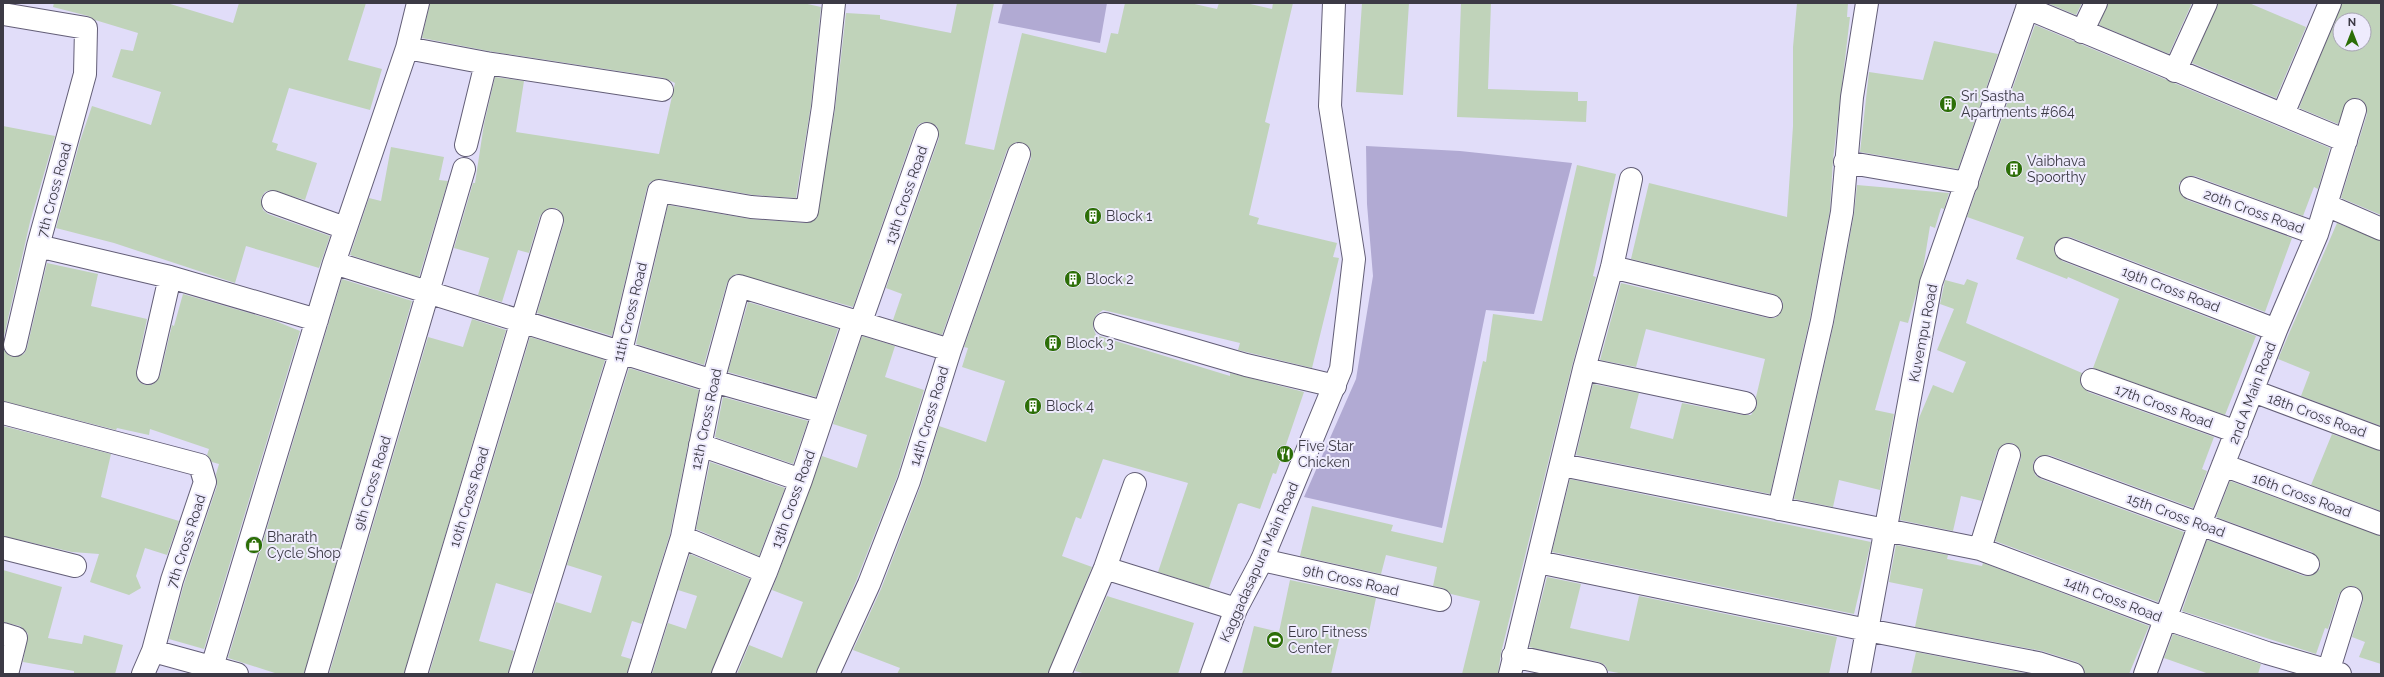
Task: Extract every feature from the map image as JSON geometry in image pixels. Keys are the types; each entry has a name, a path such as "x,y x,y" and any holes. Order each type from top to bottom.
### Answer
{"street":[{"path":"212,667 334,263 407,48 418,3"},
{"name":"11th Cross Road","path":"520,674 621,351 659,191 751,207 807,211 823,108 834,3"},
{"name":"Kaggadasapura Main Road","path":"1212,674 1236,609 1262,560 1341,370 1345,349 1354,259 1330,106 1334,3"},
{"path":"1779,509 1825,307 1842,212 1845,162 1852,97 1867,3"},
{"path":"2082,32 2096,3"},
{"path":"2175,71 2206,3"},
{"path":"2283,114 2330,3"},
{"path":"2028,5 2082,32 2346,141"},
{"name":"Kuvempu Road","path":"1859,674 1931,283 2028,5"},
{"name":"7th Cross Road","path":"3,14 86,28 85,74 38,246 170,277 317,320"},
{"path":"407,48 486,63 662,90"},
{"path":"466,145 486,63"},
{"name":"2nd A Main Road","path":"2145,674 2164,618 2223,465 2276,330 2317,234 2355,110"},
{"name":"13th Cross Road","path":"724,674 766,572 801,480 823,412 927,134"},
{"name":"14th Cross Road","path":"828,674 869,584 909,481 950,350 1019,154"},
{"path":"1845,162 1967,183"},
{"name":"9th Cross Road","path":"316,674 464,169"},
{"path":"1596,674 1511,665 1538,562 1584,370 1612,267 1631,179"},
{"name":"20th Cross Road","path":"2191,188 2317,234"},
{"path":"273,202 346,228"},
{"path":"2326,205 2381,229"},
{"name":"10th Cross Road","path":"416,674 523,321 552,220"},
{"path":"15,345 38,246"},
{"name":"19th Cross Road","path":"2066,249 2276,330"},
{"path":"334,263 621,351 713,381 823,412"},
{"path":"1612,267 1771,306"},
{"path":"148,373 170,277"},
{"name":"12th Cross Road","path":"639,674 682,537 713,381 739,286 857,323"},
{"path":"857,323 950,350"},
{"path":"1105,324 1246,366 1334,386"},
{"path":"1584,370 1745,403"},
{"name":"17th Cross Road","path":"2092,380 2237,432"},
{"name":"18th Cross Road","path":"2253,391 2381,439"},
{"name":"7th Cross Road","path":"3,413 200,465 205,482 172,580 153,652"},
{"path":"700,445 801,480"},
{"path":"1980,549 2009,455"},
{"name":"14th Cross Road","path":"1562,465 1980,549 2164,618 2334,673"},
{"name":"16th Cross Road","path":"2223,465 2381,524"},
{"name":"15th Cross Road","path":"2045,467 2308,564"},
{"path":"1060,674 1105,568 1135,484"},
{"path":"682,537 766,572"},
{"path":"3,548 75,566"},
{"name":"9th Cross Road","path":"1262,560 1440,600"},
{"path":"1538,562 1867,630 2038,663 2074,674"},
{"path":"1105,568 1236,609"},
{"path":"2334,673 2351,598"},
{"path":"3,634 16,638 7,674"},
{"path":"143,674 153,652 237,674"}],"shaded area":[{"path":"1003,3 1107,3 1100,43 998,23"},
{"path":"1366,146 1460,151 1572,163 1534,314 1486,310 1442,528 1304,497 1356,379 1373,276 1367,204"}],"building":[{"path":"54,3 167,3 233,23 239,3 366,3 348,60 382,69 370,110 289,88 272,142 278,144 276,150 317,163 305,200 271,190 265,192 261,198 263,210 268,214 330,236 319,268 246,246 235,283 114,243 56,228 80,141 92,106 151,125 161,92 112,77 121,49 133,51 138,33 95,20 88,16 53,7"},
{"path":"430,3 803,3 821,7 811,105 796,198 753,195 661,179 650,182 647,188 612,336 537,313 564,223 561,212 556,208 549,208 540,216 529,253 518,250 502,302 478,295 489,258 454,248 473,183 475,183 484,124 495,77 524,81 516,132 659,154 675,83 664,78 488,51 422,38"},
{"path":"957,3 994,3 965,144 994,150 1022,33 1106,53 1111,33 1118,34 1125,3 1190,3 1217,9 1219,3 1246,3 1272,9 1273,3 1293,3 1265,122 1270,124 1249,215 1259,218 1257,224 1337,243 1333,257 1339,258 1312,368 1238,350 1240,343 1103,310 1096,315 1093,327 1096,335 1230,376 1230,373 1304,392 1276,474 1273,473 1260,509 1241,503 1238,504 1209,588 1158,572 1188,483 1103,459 1081,519 1076,517 1062,556 1092,567 1048,674 897,674 900,668 853,650 881,589 921,485 939,426 986,442 1005,381 962,367 968,348 964,347 1031,158 1031,151 1028,146 1016,142 1007,150 942,335 893,320 902,294 886,288 939,138 937,126 925,122 919,124 915,130 853,307 736,274 731,277 727,283 704,365 636,344 668,205 750,219 806,223 817,218 835,109 846,13 880,15 880,19 951,33"},
{"path":"1362,3 1409,3 1403,95 1356,92"},
{"path":"1461,3 1491,3 1488,89 1578,92 1578,101 1587,101 1586,122 1457,117"},
{"path":"1797,3 1848,3 1847,17 1850,17 1833,160 1830,210 1810,318 1770,494 1576,455 1593,384 1639,393 1630,428 1673,439 1682,403 1743,415 1751,415 1757,406 1756,397 1765,359 1646,329 1636,367 1600,360 1621,283 1768,318 1775,318 1780,314 1783,302 1774,294 1631,259 1649,183 1787,217 1793,126 1793,47"},
{"path":"2047,3 2082,3 2076,15"},
{"path":"2108,3 2192,3 2169,54 2099,25"},
{"path":"2218,3 2249,3 2306,27 2276,98 2192,63"},
{"path":"2342,3 2381,3 2381,215 2341,198 2367,114 2364,102 2358,98 2347,101 2338,124 2299,108 2332,27 2332,52 2372,52 2372,12 2338,12"},
{"path":"2035,25 2330,148 2318,189 2314,187 2303,216 2195,176 2188,176 2179,183 2179,191 2187,200 2292,238 2265,312 2070,237 2064,237 2055,244 2054,251 2062,261 2256,336 2225,415 2093,368 2119,299 2068,277 2067,279 2016,259 2024,237 1967,217"},
{"path":"1934,41 1998,54 1958,169 1860,152 1869,72 1923,80"},
{"path":"3,126 55,136 30,222 3,341"},
{"path":"391,147 444,157 439,180 448,181 419,277 350,255 369,198 381,201"},
{"path":"1577,165 1616,174 1593,276 1596,277 1572,366 1501,653 1498,674 1462,674 1480,601 1451,594 1443,588 1433,586 1437,567 1386,555 1381,574 1300,556 1312,506 1393,525 1391,531 1443,543 1483,361 1486,362 1493,314 1542,321"},
{"path":"1857,185 1949,193 1944,209 1941,208 1935,228 1930,226 1923,269 1908,323 1900,321 1875,410 1894,414 1880,490 1839,480 1833,507 1794,499 1834,323 1854,214"},
{"path":"2337,223 2381,241 2381,426 2301,396 2310,372 2278,359"},
{"path":"47,263 98,274 91,306 147,319 136,371 139,382 145,385 152,385 160,376 172,325 174,326 183,294 273,320 300,331 204,649 169,639 184,584 217,486 216,474 219,464 212,462 207,455 209,449 150,429 149,435 117,428 116,430 3,401 3,348 7,354 13,357 24,354 27,348"},
{"path":"342,279 412,301 304,674 278,674 228,658"},
{"path":"1967,279 1978,283 1966,323 2082,373 2080,383 2088,392 2214,437 2202,469 2207,471 2193,508 2049,455 2037,457 2033,463 2035,475 2041,479 2184,532 2158,602 1995,541 2021,458 2021,452 2013,443 2006,443 1997,451 1982,501 1961,496 1953,531 1900,520 1919,418 1933,385 1953,393 1966,362 1937,350 1954,309 1940,304 1945,280 1964,285"},
{"path":"748,302 838,329 816,397 728,372"},
{"path":"472,319 506,330 404,674 329,674 428,337 463,347"},
{"path":"862,336 895,346 885,377 924,390 897,477 857,579 816,674 737,674 749,645 782,658 803,602 772,590 822,456 857,468 867,435 833,424"},
{"path":"530,337 605,360 532,594 496,583 479,641 514,651 508,674 429,674"},
{"path":"629,368 699,390 670,534 642,624 632,621 621,656 631,659 627,674 533,674 556,602 591,613 602,576 567,565"},
{"path":"723,397 808,421 793,464 715,437"},
{"path":"3,426 111,454 101,497 179,521 167,555 145,548 136,576 141,588 129,595 90,582 99,554 72,552 3,536"},
{"path":"2332,434 2381,451 2381,511 2311,485"},
{"path":"710,462 785,488 759,556 696,529"},
{"path":"1570,479 1871,542 1854,614 1552,552"},
{"path":"2230,481 2381,536 2381,664 2359,657 2365,642 2352,637 2363,601 2360,590 2354,586 2348,586 2339,594 2328,629 2325,628 2316,654 2182,611 2207,540 2304,576 2310,576 2320,569 2320,562 2312,552 2216,517"},
{"path":"1896,545 1948,555 1947,559 1982,566 1983,563 2149,626 2129,674 2085,674 2082,666 2077,662 2042,651 1915,627 1923,589 1889,582"},
{"path":"690,554 750,579 711,674 652,674 668,623 686,629 697,596 678,590"},
{"path":"3,570 62,587 48,638 82,644 84,635 123,645 115,674 74,674 74,671 23,662 28,634 20,626 3,622"},
{"path":"1547,577 1581,584 1570,628 1629,641 1639,596 1837,637 1829,674 1624,674 1608,671 1605,665 1599,662 1529,647"},
{"path":"1290,580 1376,598 1368,637 1341,631 1331,674 1242,674 1254,626 1279,632"},
{"path":"1107,596 1194,623 1178,674 1086,674 1075,671"},
{"path":"2173,634 2261,664 2258,674 2209,674 2164,658"},
{"path":"1916,652 2029,674 1911,674"}],"place":[{"name":"Sri Sastha Apartments #664","path":"1948,104"},
{"name":"Vaibhava Spoorthy","path":"2014,169"},
{"name":"Block 1","path":"1093,216"},
{"name":"Block 2","path":"1073,279"},
{"name":"Block 3","path":"1053,343"},
{"name":"Block 4","path":"1033,406"},
{"name":"Five Star Chicken","path":"1285,454"},
{"name":"Bharath Cycle Shop","path":"254,545"},
{"name":"Euro Fitness Center","path":"1275,640"}]}
